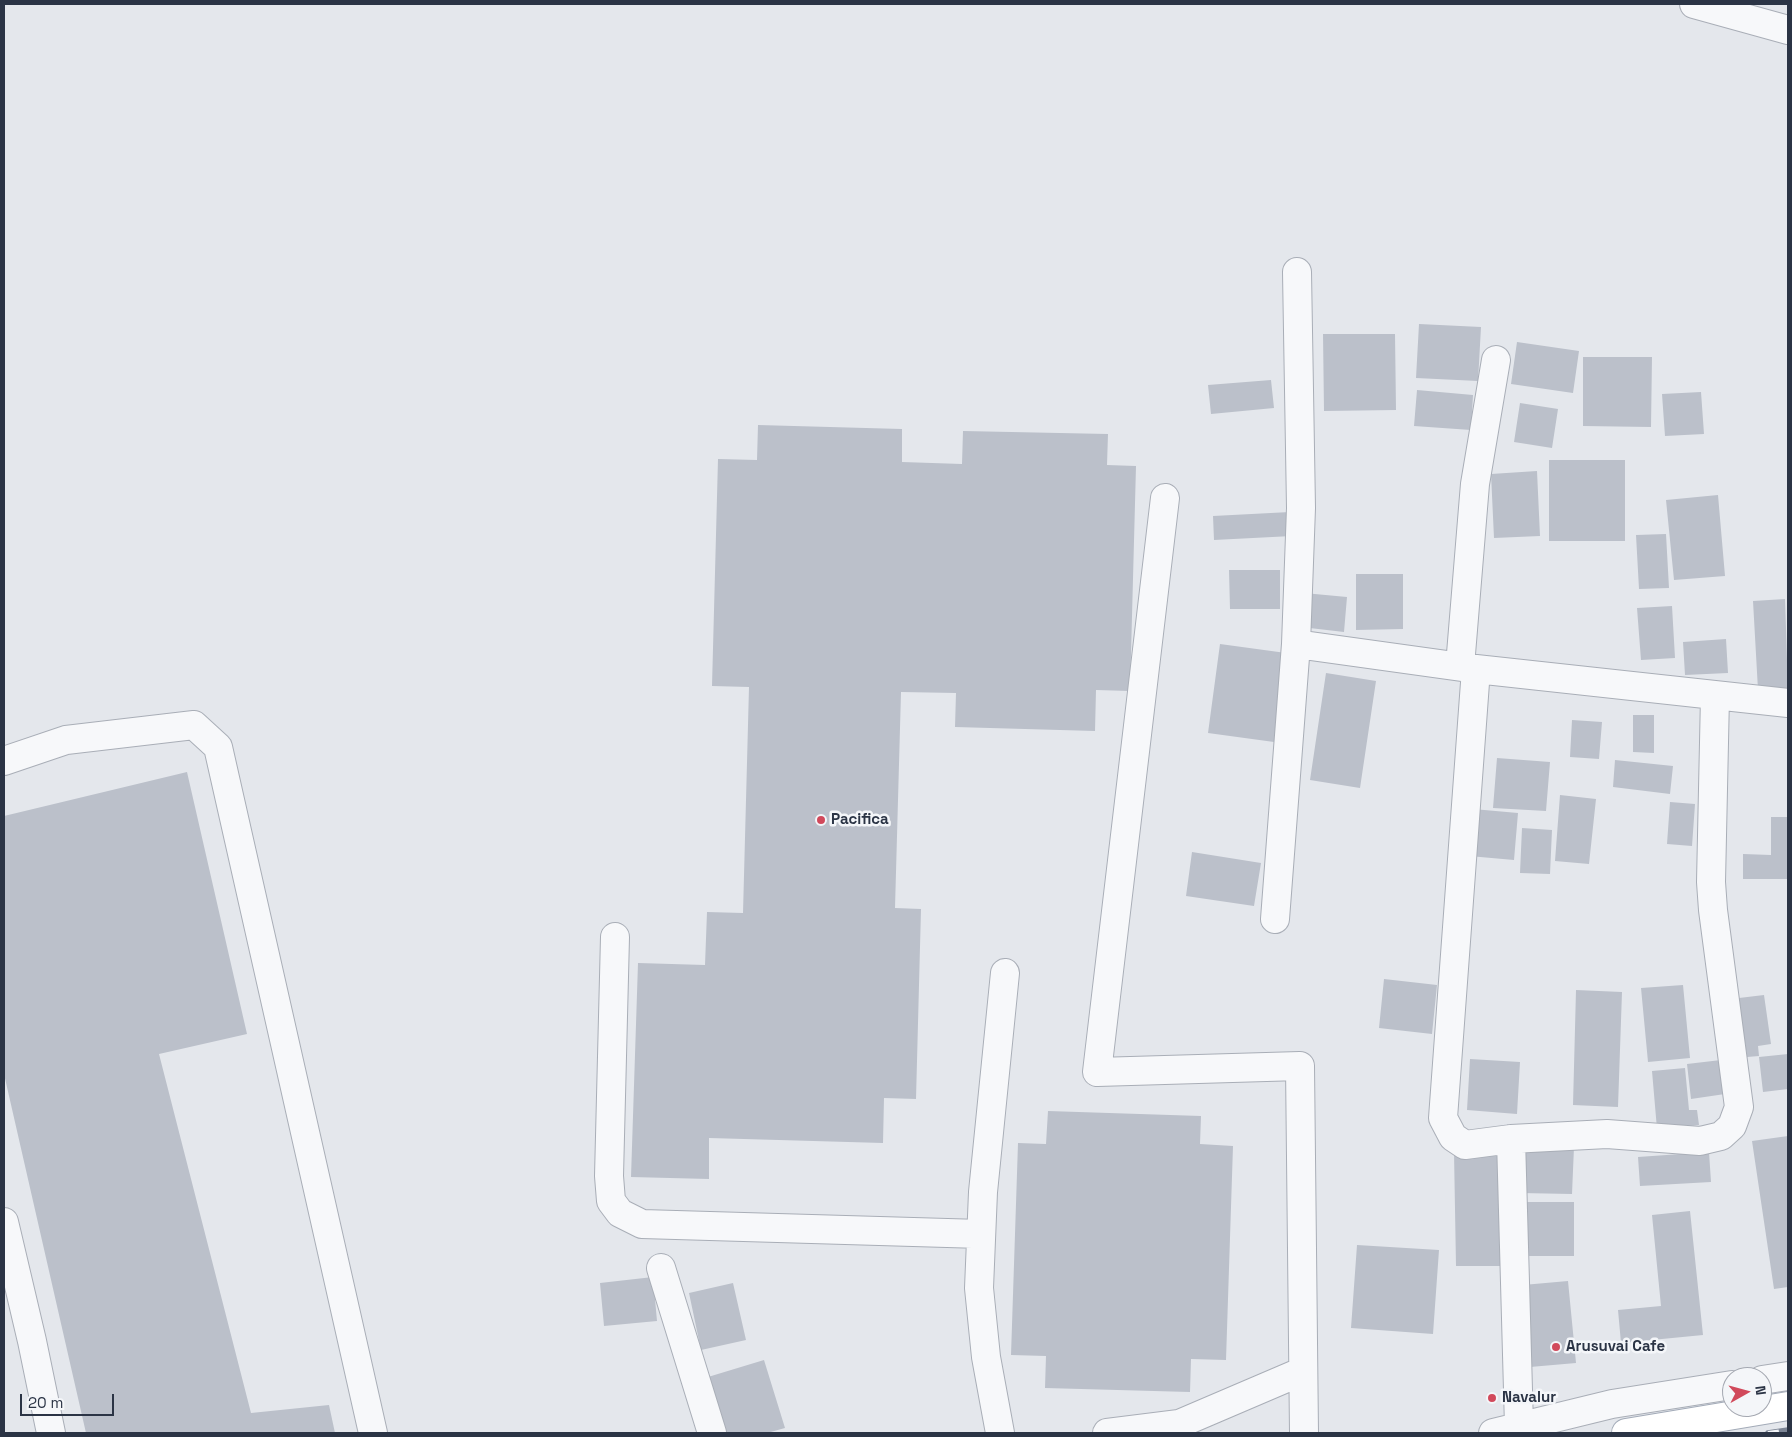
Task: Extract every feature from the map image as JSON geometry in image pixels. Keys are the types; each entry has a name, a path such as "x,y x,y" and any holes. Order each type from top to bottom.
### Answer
{"main road":[{"path":"1626,1433 1788,1406"}],"street":[{"path":"1694,4 1788,30"},
{"path":"1275,919 1296,644 1302,474 1297,272"},
{"path":"1496,360 1475,484 1468,667 1443,1118 1453,1137 1465,1145 1511,1139 1607,1134 1700,1140 1721,1136 1732,1126 1739,1107 1711,882 1715,696"},
{"path":"1165,498 1097,1072 1300,1066 1304,1433"},
{"path":"1296,644 1468,667 1788,703"},
{"path":"4,761 66,740 194,725 218,747 373,1433"},
{"path":"615,937 609,1176 612,1201 620,1213 642,1224 981,1234"},
{"path":"1000,1433 986,1357 980,1288 983,1192 1004,973"},
{"path":"1511,1139 1519,1426"},
{"path":"4,1222 51,1433"},
{"path":"662,1268 712,1433"},
{"path":"1107,1433 1178,1424 1303,1371"},
{"path":"1772,1378 1788,1376"},
{"path":"1493,1433 1612,1404 1722,1387"}],"building":[{"path":"1419,324 1481,327 1478,381 1416,378"},
{"path":"1323,334 1395,334 1396,410 1324,411"},
{"path":"1517,342 1579,351 1573,393 1511,384"},
{"path":"1583,357 1652,357 1651,427 1583,426"},
{"path":"1271,380 1274,408 1211,414 1208,385"},
{"path":"1417,390 1473,395 1471,430 1414,426"},
{"path":"1701,392 1704,434 1665,436 1662,394"},
{"path":"1520,403 1558,409 1552,448 1514,442"},
{"name":"Pacifica","path":"758,425 902,429 902,462 962,464 963,431 1108,434 1107,465 1136,466 1130,691 1096,690 1095,731 955,727 956,693 901,692 895,908 921,909 916,1099 884,1098 883,1143 709,1138 709,1179 631,1177 638,963 705,965 707,912 743,913 749,687 712,686 718,459 757,460"},
{"path":"1549,460 1625,460 1625,541 1549,541"},
{"path":"1537,471 1540,536 1494,538 1491,474"},
{"path":"1718,495 1725,576 1674,580 1666,500"},
{"path":"1290,512 1292,536 1214,540 1213,516"},
{"path":"1666,534 1669,588 1639,589 1636,535"},
{"path":"1229,570 1280,570 1280,609 1230,609"},
{"path":"1356,574 1403,574 1403,629 1356,630"},
{"path":"1304,593 1347,597 1344,632 1301,627"},
{"path":"1785,599 1788,689 1758,690 1753,601"},
{"path":"1672,606 1675,658 1641,660 1637,608"},
{"path":"1726,639 1728,673 1685,675 1683,642"},
{"path":"1220,644 1286,653 1274,742 1208,733"},
{"path":"1326,673 1376,681 1360,788 1310,780"},
{"path":"1633,715 1654,715 1654,753 1633,752"},
{"path":"1572,720 1602,722 1599,759 1570,757"},
{"path":"1497,758 1550,762 1546,811 1493,808"},
{"path":"1615,760 1673,766 1670,794 1613,787"},
{"path":"187,772 247,1034 159,1054 251,1413 329,1405 335,1433 86,1433 4,1074 4,816"},
{"path":"1560,795 1596,799 1589,864 1555,861"},
{"path":"1670,802 1695,804 1692,846 1667,844"},
{"path":"1473,809 1518,813 1514,860 1469,856"},
{"path":"1771,817 1788,817 1788,879 1743,879 1743,854 1771,855"},
{"path":"1522,828 1552,830 1550,874 1520,873"},
{"path":"1192,852 1261,863 1254,906 1186,896"},
{"path":"1384,979 1437,985 1432,1034 1379,1028"},
{"path":"1683,985 1690,1058 1648,1062 1641,988"},
{"path":"1576,990 1622,992 1618,1107 1573,1105"},
{"path":"1764,995 1771,1044 1758,1046 1759,1056 1747,1057 1739,998"},
{"path":"1788,1054 1788,1089 1763,1092 1759,1057"},
{"path":"1470,1059 1520,1062 1517,1114 1467,1110"},
{"path":"1721,1060 1725,1094 1691,1099 1687,1064"},
{"path":"1685,1068 1689,1110 1697,1110 1699,1125 1657,1129 1652,1071"},
{"path":"1048,1111 1201,1116 1200,1144 1233,1146 1226,1360 1191,1359 1190,1392 1045,1388 1046,1356 1011,1355 1018,1143 1046,1144"},
{"path":"1788,1136 1788,1287 1774,1289 1752,1141"},
{"path":"1520,1146 1574,1147 1572,1194 1520,1193"},
{"path":"1454,1152 1503,1152 1504,1266 1456,1266"},
{"path":"1709,1152 1711,1182 1640,1186 1638,1157"},
{"path":"1519,1202 1574,1202 1574,1256 1519,1256"},
{"path":"1690,1211 1703,1335 1621,1343 1618,1310 1661,1306 1652,1215"},
{"path":"1357,1245 1439,1250 1433,1334 1351,1328"},
{"path":"653,1277 657,1321 604,1326 600,1283"},
{"path":"1568,1281 1576,1363 1530,1367 1523,1285"},
{"path":"733,1283 746,1340 701,1350 689,1293"},
{"path":"764,1360 785,1428 767,1433 725,1433 708,1377"}],"railway":[{"path":"1768,1433 1788,1430"}],"place":[{"name":"Pacifica","path":"821,820"},
{"name":"Arusuvai Cafe","path":"1556,1347"},
{"name":"Navalur","path":"1492,1398"}]}
